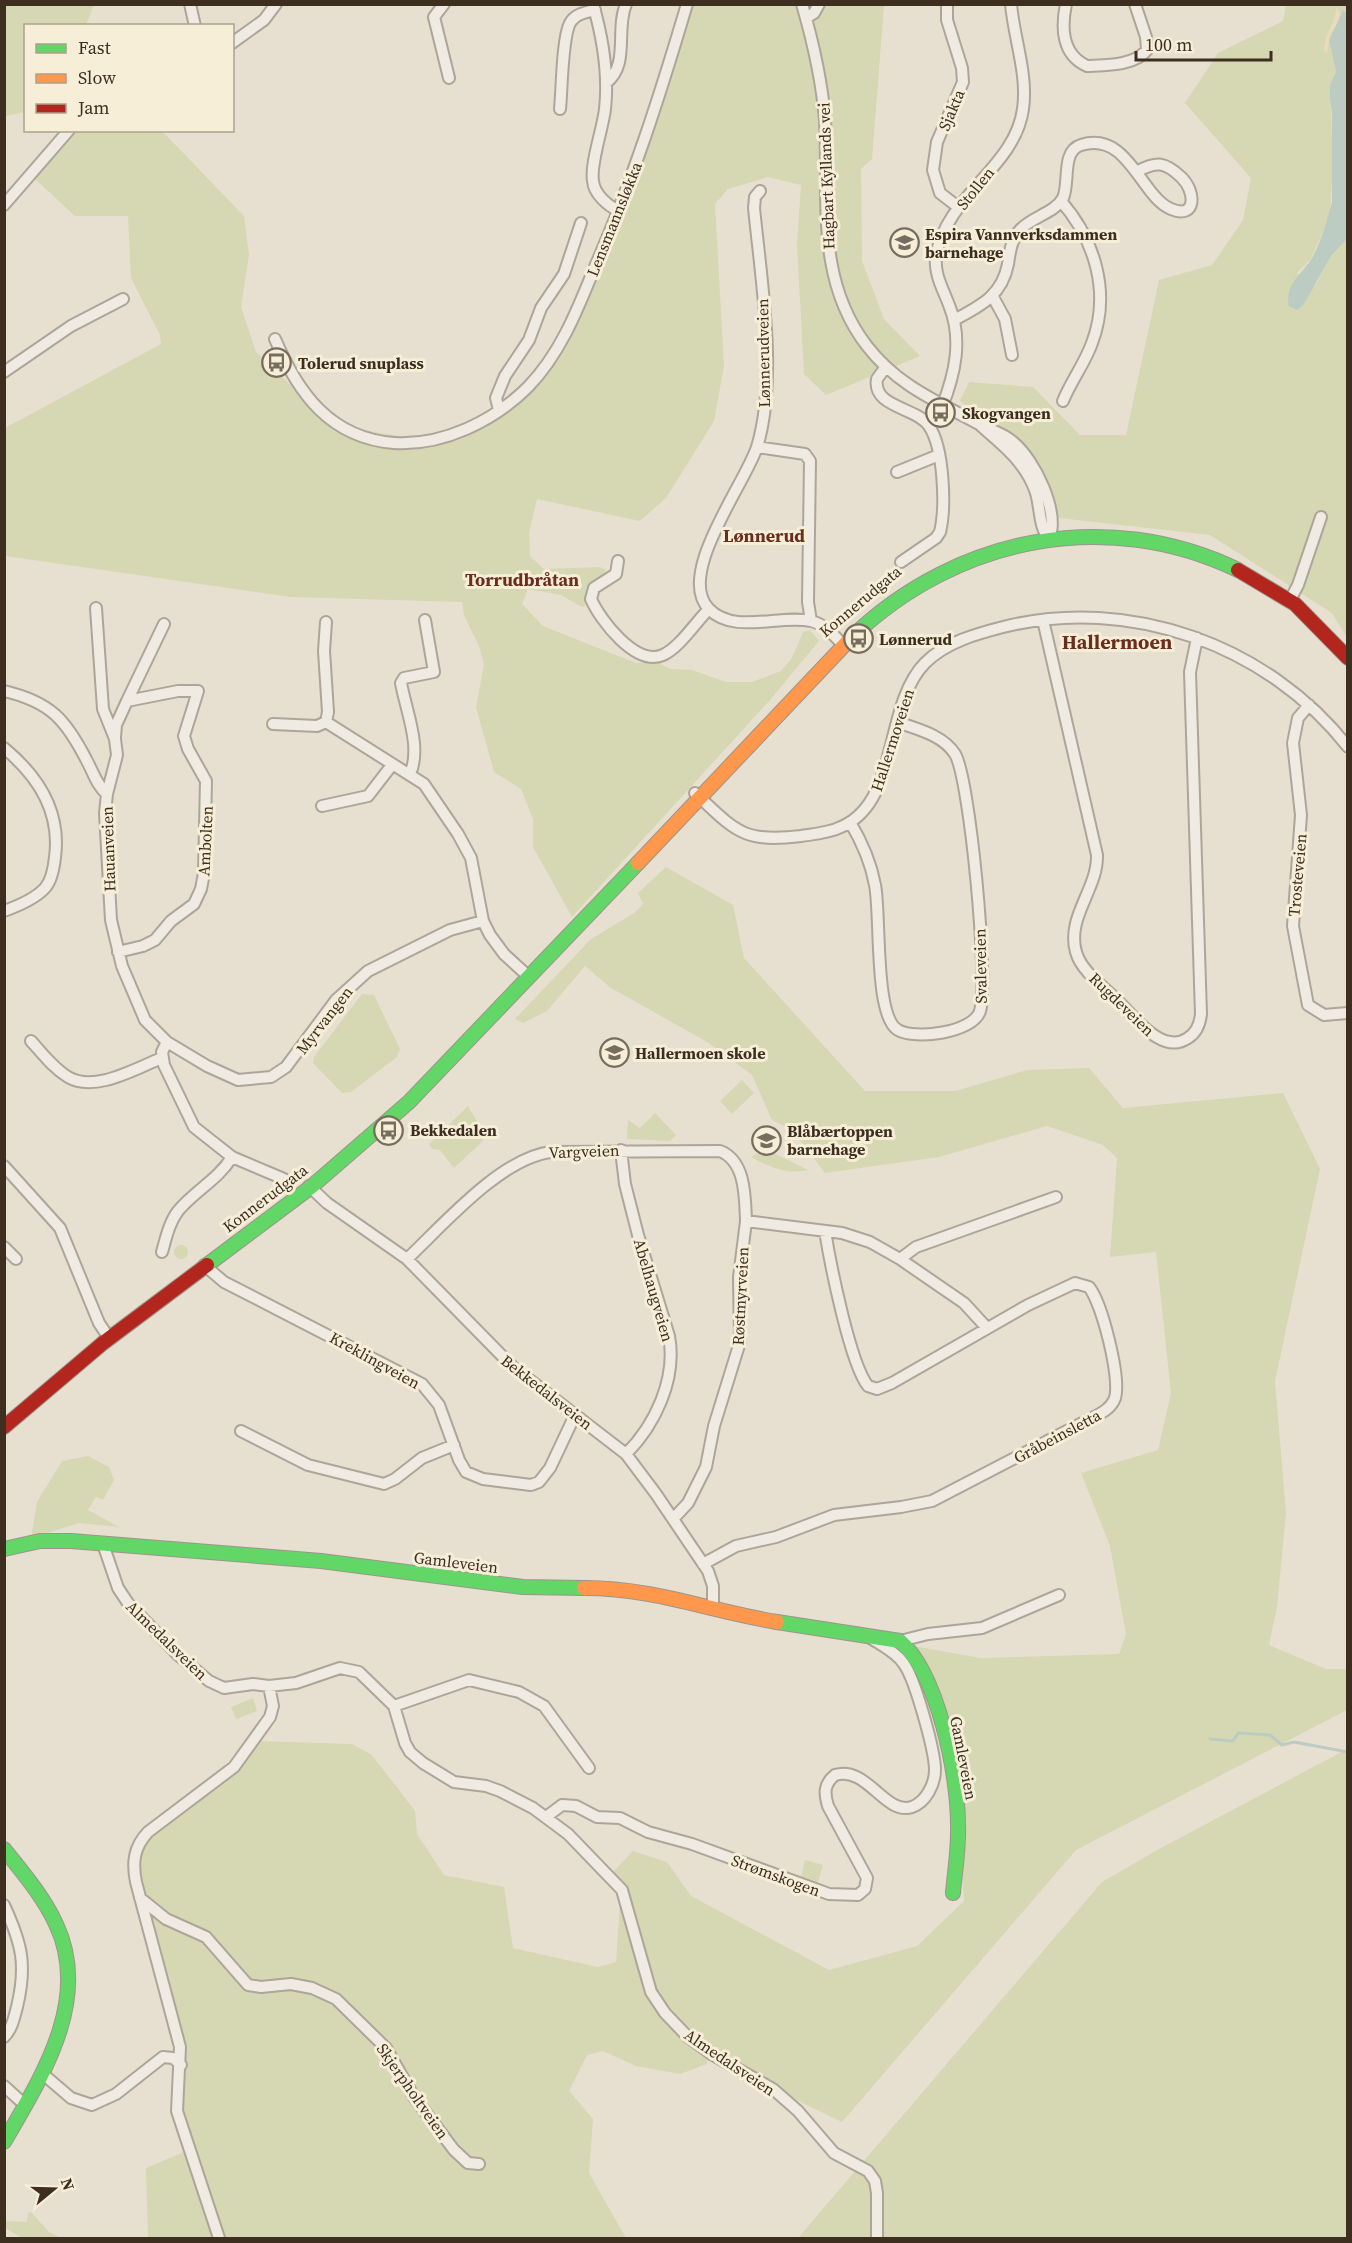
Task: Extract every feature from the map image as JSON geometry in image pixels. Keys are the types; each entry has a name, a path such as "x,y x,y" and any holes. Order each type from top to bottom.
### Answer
{"main road":[{"name":"Konnerudgata","path":"4,1427 109,1338 309,1186 403,1107 464,1047 840,642 898,587 939,563 994,540 1047,533 1128,532 1189,544 1243,563 1324,618 1347,648"},
{"name":"Konnerudgata","path":"1292,596 1347,658"},
{"name":"Gamleveien","path":"4,1549 51,1541 103,1544 321,1561 523,1587 622,1588 765,1620 900,1641 908,1645 914,1654 937,1704 958,1816 953,1893"},
{"path":"4,1849 36,1886 58,1924 67,1960 68,1998 64,2027 43,2074 4,2142"}],"street":[{"path":"190,4 195,24"},
{"path":"234,42 264,20 276,4"},
{"path":"444,4 434,17 448,78"},
{"path":"606,83 615,76 620,66 620,18 626,4"},
{"name":"Lensmannsløkka","path":"275,339 293,378 315,407 339,424 370,439 411,443 437,440 465,429 499,410 528,387 562,342 619,212 648,132 687,4"},
{"name":"Hagbart Kyllands vei","path":"802,4 822,90 826,234 833,278 844,310 856,332 885,368 905,384 942,407 1012,440 1030,460 1043,488 1047,533"},
{"path":"806,18 819,4"},
{"name":"Sjakta","path":"947,4 947,20 962,68 963,82 937,142 933,170 940,193 958,207"},
{"name":"Stollen","path":"942,407 955,366 957,343 954,320 938,276 936,259 942,238 958,207 1009,146 1020,122 1024,88 1011,4"},
{"path":"1066,4 1064,37 1072,55 1087,66 1131,61 1142,56 1148,44 1135,4"},
{"path":"560,109 566,36 570,22 594,7 605,62 606,83 605,109 593,182 599,195 619,212"},
{"path":"4,205 67,132"},
{"path":"954,320 993,297 1005,277 1015,236 1027,223 1061,201 1067,188 1070,154 1080,145 1094,143 1125,158 1138,171 1148,189 1164,206 1179,211 1191,204 1194,199 1192,189 1168,165 1155,163 1138,171"},
{"name":"Lønnerudveien","path":"709,609 699,585 703,564 757,447 762,423 766,382 762,284 754,208 755,197 760,191"},
{"path":"1061,201 1077,223 1090,250 1101,294 1101,307 1092,344 1063,400"},
{"name":"Lensmannsløkka","path":"499,410 496,398 505,376 529,340 541,308 564,274 581,223"},
{"path":"993,297 1005,319 1012,355"},
{"path":"4,372 71,326 123,299"},
{"path":"885,368 877,379 879,393 889,402 917,415 928,424 939,455 942,515 940,532 936,538 901,562"},
{"path":"757,447 805,454 810,461 807,602 811,621"},
{"path":"897,472 939,455"},
{"path":"1292,596 1321,517"},
{"path":"618,561 616,574 594,588 591,599 623,642 640,654 652,657 666,653 709,609 727,619 740,621 811,621 826,629 840,642"},
{"path":"96,608 103,709 115,740"},
{"name":"Hallermoveien","path":"698,796 740,832 760,838 814,834 840,828 850,822 873,797 908,686 934,655 956,642 976,635 1043,620 1097,617 1160,627 1197,638 1246,660 1309,705 1347,747"},
{"path":"410,774 414,765 414,747 401,683 404,678 434,672 425,620"},
{"name":"Rugdeveien","path":"1043,620 1097,855 1096,874 1075,926 1076,952 1089,972 1145,1028 1169,1042 1183,1041 1193,1034 1201,1014 1190,672 1197,638"},
{"path":"326,622 324,651 328,712 326,722"},
{"path":"107,794 117,755 116,725 164,624"},
{"name":"Ambolten","path":"118,952 143,946 155,940 171,921 194,903 201,889 204,873 206,781 188,749 184,736 198,690 178,690 127,701"},
{"name":"Hauanveien","path":"4,691 24,696 56,712 73,734 107,794 106,855 111,920 118,952 145,1020 167,1042"},
{"name":"Trosteveien","path":"1309,705 1298,718 1294,734 1301,815 1293,905 1294,933 1308,1005 1324,1015 1347,1013"},
{"path":"273,724 306,727 326,722"},
{"path":"326,722 424,784 467,848 476,872 483,921 496,945 528,976"},
{"name":"Svaleveien","path":"850,822 862,845 875,886 882,1000 888,1021 898,1030 908,1033 959,1030 973,1023 982,1004 981,962 974,861 961,768 954,753 936,737 897,722"},
{"path":"4,748 28,769 48,801 54,821 56,846 53,868 46,886 32,898 4,911"},
{"path":"322,806 369,796 392,765"},
{"name":"Myrvangen","path":"167,1042 207,1066 238,1080 271,1077 296,1056 336,1000 368,971 450,930 483,921"},
{"path":"31,1041 69,1077 85,1083 109,1078 162,1058"},
{"path":"167,1042 162,1058 192,1125 232,1157 284,1179"},
{"name":"Vargveien","path":"407,1259 489,1183 525,1159 551,1152 621,1150 725,1153 735,1163 740,1176 745,1196 746,1221"},
{"name":"Abelhaugveien","path":"621,1150 626,1184 669,1336 671,1354 664,1389 653,1419 646,1434 626,1454"},
{"path":"162,1252 171,1223 178,1211 220,1174 232,1157"},
{"path":"4,1166 60,1228 99,1323 109,1338"},
{"name":"Bekkedalsveien","path":"309,1186 327,1203 407,1259 513,1367 626,1454 703,1564 713,1586 713,1607"},
{"path":"900,1259 916,1247 1056,1197"},
{"path":"746,1221 825,1231 870,1242 900,1259 972,1310 987,1328"},
{"name":"Røstmyrveien","path":"673,1519 688,1503 706,1467 714,1426 740,1342 740,1277 746,1221"},
{"name":"Gråbeinsletta","path":"703,1564 736,1546 776,1537 834,1515 932,1501 1105,1411 1114,1400 1116,1378 1097,1301 1089,1287 1075,1283 1066,1284 892,1383 877,1389 868,1386 844,1319 825,1231"},
{"path":"4,1247 16,1259"},
{"name":"Kreklingveien","path":"204,1265 217,1279 422,1384 439,1406 462,1467 476,1478 536,1484 546,1476 575,1415"},
{"path":"242,1431 308,1465 384,1484 395,1479 422,1458 454,1445"},
{"name":"Almedalsveien","path":"103,1544 124,1598 178,1655 217,1686 268,1686 296,1683 333,1669 350,1668 369,1680 394,1706 405,1743 410,1752 423,1763 454,1782 486,1786 500,1791 546,1817 591,1856 622,1890 651,1992 674,2024 713,2055 773,2089 798,2111 834,2153 868,2171 877,2193 877,2238"},
{"name":"Gamleveien","path":"900,1641 928,1634 982,1628 1059,1595"},
{"name":"Strømskogen","path":"546,1817 562,1805 571,1804 597,1817 620,1818 648,1832 669,1837 819,1892 848,1897 861,1893 867,1883 866,1871 828,1806 825,1793 828,1782 835,1774 851,1774 890,1802 911,1807 929,1791 935,1771 928,1736 908,1669 898,1657 872,1638"},
{"path":"394,1706 469,1680 486,1682 519,1692 544,1706 589,1768"},
{"path":"219,2238 177,2111 181,2065 176,2035 140,1898 134,1866 139,1843 156,1825 234,1767 270,1717 273,1706 268,1686"},
{"name":"Skjerpholtveien","path":"140,1898 166,1919 206,1937 220,1950 240,1978 248,1985 261,1987 291,1984 312,1988 336,1999 386,2048 409,2090 453,2150 465,2162 479,2164"},
{"path":"4,1905 22,1950 24,1963 16,2010 10,2031 4,2037"},
{"path":"43,2074 71,2098 92,2105 116,2094 163,2057 176,2035"},
{"path":"163,2057 173,2058 181,2065"},
{"path":"4,2086 26,2104"}],"green space":[{"path":"5,4 94,5 86,24 24,24 24,112 5,116"},
{"path":"687,5 884,5 872,159 861,169 862,261 884,319 920,356 826,395 804,374 797,244 801,185 768,177 728,189 715,204 724,366 714,421 666,498 640,521 537,499 529,533 530,556 544,569 600,567 606,570 590,590 587,604 582,607 561,595 528,589 522,604 543,626 636,663 655,662 671,669 692,670 726,682 752,682 781,671 792,658 803,632 810,630 819,641 770,700 572,917 533,847 533,819 521,789 494,772 476,707 484,664 479,646 464,615 462,602 291,597 5,556 5,428 161,344 160,335 131,278 128,216 75,216 33,177 70,132 163,132 244,216 249,255 241,307 256,352 318,411 344,427 430,441 466,430 511,401 559,346 648,133"},
{"path":"1286,5 1347,5 1347,15 1343,10 1329,41 1336,73 1330,85 1333,163 1330,215 1311,259 1297,273 1315,286 1331,256 1347,239 1347,638 1332,613 1210,535 1059,518 1032,453 960,401 969,382 1033,387 1080,435 1126,435 1159,280 1212,265 1243,220 1251,178 1185,103 1218,53 1283,21"},
{"path":"666,867 733,905 744,958 865,1091 955,1091 1027,1070 1089,1068 1123,1108 1283,1093 1320,1169 1275,1381 1286,1513 1277,1607 1269,1645 1326,1669 1347,1669 1347,1710 1076,1850 842,2122 708,2057 707,2064 680,2074 636,2066 603,2051 587,2055 569,2091 593,2119 589,2173 626,2238 148,2238 146,2168 191,2149 178,2117 180,2064 137,1892 137,1846 257,1741 352,1744 372,1755 415,1811 417,1834 444,1875 504,1887 513,1948 598,1967 616,1962 621,1888 610,1875 633,1851 667,1862 691,1896 829,1970 917,1946 964,1901 958,1808 940,1706 908,1645 980,1658 1119,1654 1126,1634 1110,1546 1081,1473 1158,1450 1171,1393 1156,1252 1110,1257 1117,1158 1103,1145 1047,1126 939,1157 825,1173 793,1131 772,1120 752,1075 709,1043 611,988 585,966 547,1011 523,1023 515,1019 591,939 634,913 643,904 638,893"},
{"path":"362,994 374,995 400,1049 397,1057 351,1092 342,1093 313,1063 314,1057"},
{"path":"742,1080 754,1093 732,1114 720,1101"},
{"path":"468,1106 483,1132 483,1141 454,1168 440,1150 432,1149 429,1144"},
{"path":"655,1113 676,1135 670,1141 627,1139 628,1120 640,1128"},
{"path":"765,1149 808,1170 779,1169 751,1157"},
{"path":"178,1245 184,1245 188,1252 184,1259 178,1259 174,1255 174,1249"},
{"path":"88,1456 109,1467 114,1480 103,1500 96,1497 88,1510 119,1527 79,1523 31,1538 37,1502 62,1461"},
{"path":"253,1698 257,1711 236,1719 231,1707"},
{"path":"1347,1749 1347,2238 798,2238 1102,1882 1159,1849"},
{"path":"805,1860 823,1865 816,1888 800,1882"},
{"path":"31,2212 49,2232 61,2238 22,2238 5,2228 5,2221 27,2222 28,2213"}],"sand":[{"path":"1336,7 1340,13 1339,22 1330,34 1327,53 1324,50 1325,43"}],"shaded area":[{"path":"1343,10 1348,15 1347,239 1331,256 1304,304 1297,310 1289,306 1289,292 1315,252 1332,201 1330,85 1336,72 1329,41"}],"waterway":[{"path":"1210,1739 1233,1741 1238,1733 1270,1735 1282,1745 1294,1742 1348,1752"}],"traffic: fast":[{"path":"854,635 895,601 939,575 987,555 1036,542 1086,537 1137,540 1188,551 1238,570"},
{"path":"207,1265 311,1187 409,1102 638,863"},
{"path":"4,1549 40,1541 71,1541 321,1561 523,1587 584,1588"},
{"path":"777,1622 900,1641 913,1656 935,1700 950,1753 957,1804 958,1833 953,1893"},
{"path":"4,1849 39,1894 56,1924 66,1953 68,1981 65,2010 57,2038 33,2092 4,2142"}],"traffic: slow":[{"path":"638,863 854,635"},
{"path":"584,1588 610,1589 658,1596 777,1622"}],"traffic: jam":[{"path":"1238,570 1295,604 1348,658"},
{"path":"4,1427 103,1343 207,1265"}],"place":[{"name":"Espira Vannverksdammen barnehage","path":"904,243"},
{"name":"Tolerud snuplass","path":"277,363"},
{"name":"Skogvangen","path":"941,413"},
{"name":"Lønnerud","path":"858,639"},
{"name":"Hallermoen skole","path":"614,1053"},
{"name":"Bekkedalen","path":"389,1130"},
{"name":"Blåbærtoppen barnehage","path":"766,1140"}],"district":[{"name":"Lønnerud","path":"764,536"},
{"name":"Torrudbråtan","path":"522,580"},
{"name":"Hallermoen","path":"1117,642"}]}
